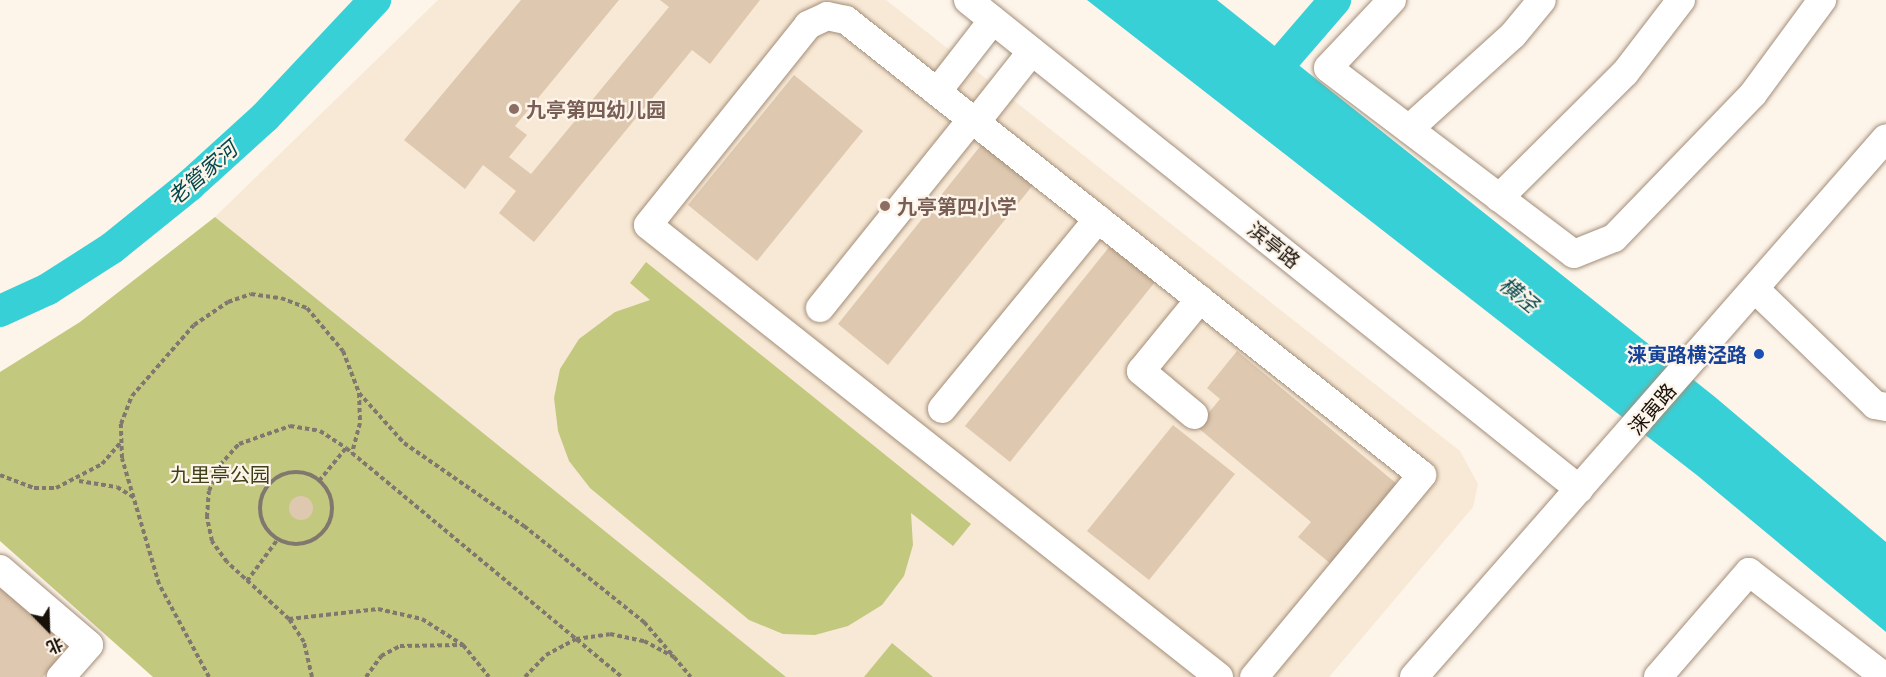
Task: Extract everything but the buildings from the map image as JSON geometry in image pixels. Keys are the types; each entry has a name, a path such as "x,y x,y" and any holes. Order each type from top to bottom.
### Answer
{"street":[{"name":"滨亭路","path":"968,0 1579,489"},
{"path":"1392,0 1328,68 1574,254 1622,230 1754,94 1822,0"},
{"path":"1409,129 1513,35 1542,0"},
{"path":"1499,198 1625,73 1681,0"},
{"path":"1219,677 648,225 808,25 827,16 846,20 1422,475 1254,677"},
{"path":"937,92 993,20"},
{"path":"820,308 1032,51"},
{"name":"涞寅路","path":"1414,677 1579,489 1627,438 1886,138"},
{"path":"942,409 1098,219"},
{"path":"1755,289 1875,405 1886,406"},
{"path":"1194,415 1141,371 1200,299"},
{"path":"0,569 89,645 61,677"},
{"path":"1658,677 1749,572 1885,677"}],"path":[{"path":"209,677 159,584 136,500 122,441 121,424 132,396 160,360 194,325 251,294 307,308 327,326 359,393 404,443 533,534 644,622 691,677"},
{"path":"352,453 360,423 359,393"},
{"path":"312,677 304,642 289,619 227,562 209,529 209,491 220,465 239,444 290,426 320,431 346,448 622,677"},
{"path":"78,481 122,441"},
{"path":"319,481 346,448"},
{"path":"296,472 319,481 331,502 327,525 311,541 278,539 260,511 265,489 296,472"},
{"path":"0,475 34,488 78,481 117,487 136,500"},
{"path":"247,580 278,539"},
{"path":"289,619 378,609 422,619 463,645 489,677"},
{"path":"525,677 546,655 576,639 610,634 644,640 674,657"},
{"path":"366,677 381,656 400,646 463,645"}],"shaded area":[{"name":"九亭第四小学","path":"438,0 886,0 1460,451 1478,484 1473,507 1329,677 786,677 215,217"}],"green space":[{"name":"九里亭公园","path":"215,217 786,677 153,677 0,541 0,372 80,322"},
{"path":"646,262 971,524 953,546 911,513 913,545 904,576 882,605 848,626 815,635 783,634 749,620 590,488 569,461 558,431 554,398 560,369 579,339 615,312 650,300 630,283"},
{"path":"892,643 933,677 864,677"}],"water":[{"name":"横泾","path":"1087,0 1217,0 1715,397 1886,542 1886,632 1698,476"}],"waterway":[{"name":"老管家河","path":"0,311 48,289 112,248 190,185 265,117 375,0"},
{"path":"1260,87 1335,0"}],"place":[{"name":"九亭第四幼儿园","path":"514,109"},
{"name":"九亭第四小学","path":"885,206"},
{"name":"涞寅路横泾路","path":"1759,354"}]}
